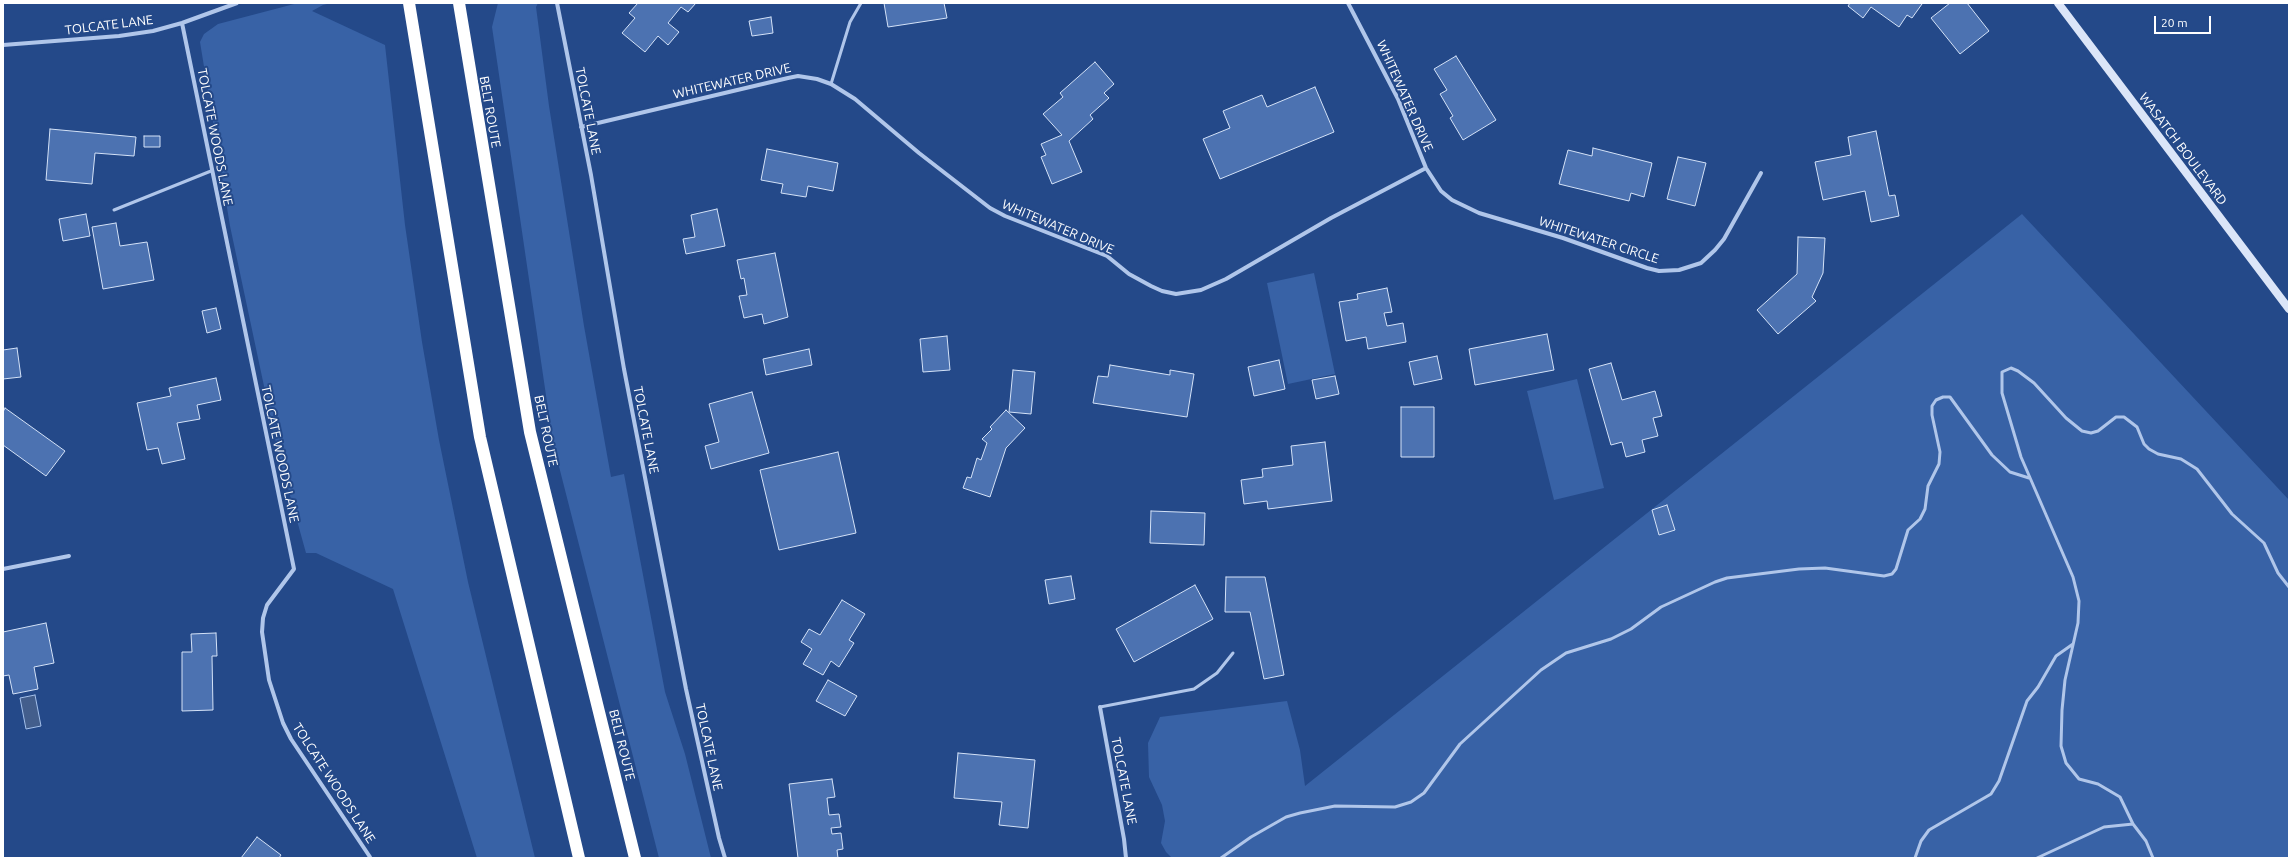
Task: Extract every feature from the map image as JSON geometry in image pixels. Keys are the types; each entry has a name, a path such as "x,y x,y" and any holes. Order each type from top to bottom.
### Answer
{"highway":[{"path":"409,3 480,438 579,858"},
{"name":"BELT ROUTE","path":"459,3 463,35 530,432 635,858"}],"street":[{"name":"TOLCATE LANE","path":"3,45 119,36 182,23 237,3"},
{"name":"TOLCATE LANE","path":"557,3 581,127 624,369 686,689 719,838 725,858"},
{"name":"WHITEWATER DRIVE","path":"581,127 788,78 808,77 830,84 855,99 925,158 990,208 1005,216 1107,256 1129,274 1162,291 1176,294 1201,290 1226,279 1331,218 1426,168 1398,99 1348,3"},
{"name":"WASATCH BOULEVARD","path":"2058,3 2289,309"},
{"name":"TOLCATE WOODS LANE","path":"182,23 211,171 294,569 267,605 263,618 262,632 269,680 283,723 291,739 370,857"},
{"name":"WHITEWATER CIRCLE","path":"1426,168 1441,191 1452,200 1479,213 1563,238 1647,268 1668,271 1692,268 1701,263 1715,250 1724,239 1761,173"},
{"path":"3,569 70,556"},
{"name":"TOLCATE LANE","path":"1100,707 1124,839 1126,858"}],"lane":[{"path":"830,84 850,22 861,3"},
{"path":"114,210 211,171"},
{"path":"2158,858 2153,858 2146,841 2133,824 2120,797 2098,784 2079,779 2066,763 2061,746 2062,710 2078,623 2079,601 2073,578 2028,478 2002,393 2001,378 2005,369 2018,371 2034,383 2066,418 2082,431 2091,433 2095,432 2116,417 2124,417 2137,427 2144,444 2149,449 2158,454 2181,459 2197,469 2232,514 2264,543 2278,573 2289,587"},
{"path":"1221,858 1286,817 1335,806 1395,807 1411,802 1424,793 1460,744 1548,666 1566,653 1611,640 1631,629 1661,607 1715,582 1727,578 1812,568 1825,568 1884,576 1892,574 1896,569 1908,530 1920,519 1925,509 1928,486 1939,464 1939,446 1932,415 1932,406 1936,400 1943,396 1950,397 1992,455 2010,472 2028,478"},
{"path":"1915,858 1921,841 1929,830 1991,794 1999,781 2027,701 2038,687 2056,656 2073,644"},
{"path":"1100,707 1194,689 1217,673 1233,653"},
{"path":"2037,858 2104,827 2133,824"}],"shaded area":[{"path":"298,3 331,3 323,5 312,11 385,45 405,225 422,342 439,440 468,582 535,858 477,858 393,589 316,553 306,553 278,452 230,226 200,42 204,34 218,24"},
{"path":"498,3 538,3 536,7 549,106 584,326 611,477 624,474 665,692 685,754 711,858 659,858 553,443 492,27"},
{"path":"2022,214 2289,500 2289,858 1172,858 1166,852 1161,843 1165,821 1162,805 1149,777 1148,743 1160,717 1287,701 1300,750 1305,786"},
{"path":"1314,273 1335,374 1288,384 1267,283"},
{"path":"1577,379 1604,488 1554,500 1527,391"},
{"path":"35,695 41,726 26,729 20,698"}],"building":[{"path":"638,3 696,3 688,12 681,7 668,23 679,32 668,45 658,36 645,52 622,33 635,18 629,13"},
{"path":"884,3 944,3 947,18 888,27"},
{"path":"1850,3 1922,4 1912,18 1907,15 1899,27 1871,7 1863,18 1848,6"},
{"path":"1950,3 1967,3 1989,31 1960,54 1931,18"},
{"path":"771,17 773,33 752,36 749,21"},
{"path":"1456,56 1496,120 1463,140 1450,118 1453,116 1440,94 1447,90 1434,69"},
{"path":"1095,62 1114,84 1104,93 1109,98 1090,115 1093,119 1069,141 1082,172 1052,184 1041,157 1046,155 1041,144 1062,135 1043,114 1063,97 1060,93"},
{"path":"1315,87 1334,132 1220,179 1203,139 1230,128 1223,111 1262,95 1267,107"},
{"path":"50,129 136,137 134,156 95,153 92,184 46,180"},
{"path":"1876,131 1889,196 1895,195 1899,216 1871,222 1865,191 1823,200 1815,162 1851,155 1848,137"},
{"path":"144,136 160,136 160,147 144,147"},
{"path":"1593,148 1652,163 1644,197 1631,193 1629,201 1559,184 1568,150 1592,156"},
{"path":"767,149 838,163 833,191 808,186 806,197 781,193 783,184 761,180"},
{"path":"1678,157 1706,163 1695,206 1667,199"},
{"path":"717,209 725,246 686,254 683,239 695,237 691,215"},
{"path":"86,214 90,236 63,241 59,219"},
{"path":"116,223 120,246 147,242 154,280 103,289 92,227"},
{"path":"1798,237 1825,238 1823,273 1812,297 1816,301 1778,334 1757,310 1797,274"},
{"path":"775,253 788,317 764,324 762,314 744,318 739,296 747,295 744,278 741,279 737,260"},
{"path":"1387,288 1392,312 1384,313 1387,326 1403,323 1406,342 1368,349 1366,337 1346,341 1339,302 1358,299 1357,294"},
{"path":"216,308 221,329 207,333 202,311"},
{"path":"1547,334 1554,370 1475,385 1469,349"},
{"path":"947,336 950,370 923,372 920,339"},
{"path":"17,348 21,377 3,379 3,350"},
{"path":"809,349 812,365 766,375 763,359"},
{"path":"1437,356 1442,379 1414,385 1409,362"},
{"path":"1279,360 1285,389 1254,396 1248,367"},
{"path":"1611,363 1622,400 1655,391 1662,416 1653,418 1658,436 1642,440 1645,452 1626,457 1622,442 1611,445 1589,369"},
{"path":"1110,365 1170,375 1170,370 1194,374 1187,417 1093,403 1098,376 1108,377"},
{"path":"1013,370 1035,372 1031,414 1009,412"},
{"path":"1335,376 1339,394 1316,399 1312,380"},
{"path":"216,378 221,400 197,405 200,419 177,423 185,459 162,464 158,448 147,450 137,403 171,396 169,388"},
{"path":"752,392 769,453 711,469 705,446 719,442 709,404"},
{"path":"1401,407 1434,407 1434,457 1401,457"},
{"path":"5,408 65,451 46,476 3,445 3,412"},
{"path":"1006,410 1025,428 1006,448 990,497 963,488 967,477 971,478 977,458 981,460 987,443 982,439 992,429 990,427"},
{"path":"1325,442 1332,501 1268,509 1267,501 1244,504 1241,480 1263,477 1262,469 1293,465 1291,446"},
{"path":"838,452 856,533 779,550 760,470"},
{"path":"1667,505 1675,530 1659,535 1652,510"},
{"path":"1151,511 1205,513 1204,545 1150,543"},
{"path":"1071,576 1075,599 1049,604 1045,580"},
{"path":"1226,577 1265,577 1284,675 1264,679 1250,612 1225,612"},
{"path":"1195,585 1213,619 1134,662 1116,629"},
{"path":"842,600 865,614 849,640 854,643 839,667 831,661 823,675 803,664 812,649 801,642 809,629 820,635"},
{"path":"46,623 54,663 34,667 38,689 13,694 9,675 3,676 3,632"},
{"path":"216,633 217,656 212,656 213,710 182,711 182,652 192,652 191,634"},
{"path":"828,680 857,696 845,716 816,701"},
{"path":"958,753 1035,760 1028,828 999,825 1002,802 954,798"},
{"path":"832,779 835,797 827,798 829,815 839,814 841,827 831,828 832,834 841,833 843,849 837,850 838,858 798,858 789,784"},
{"path":"257,837 281,855 279,858 241,858"}]}
